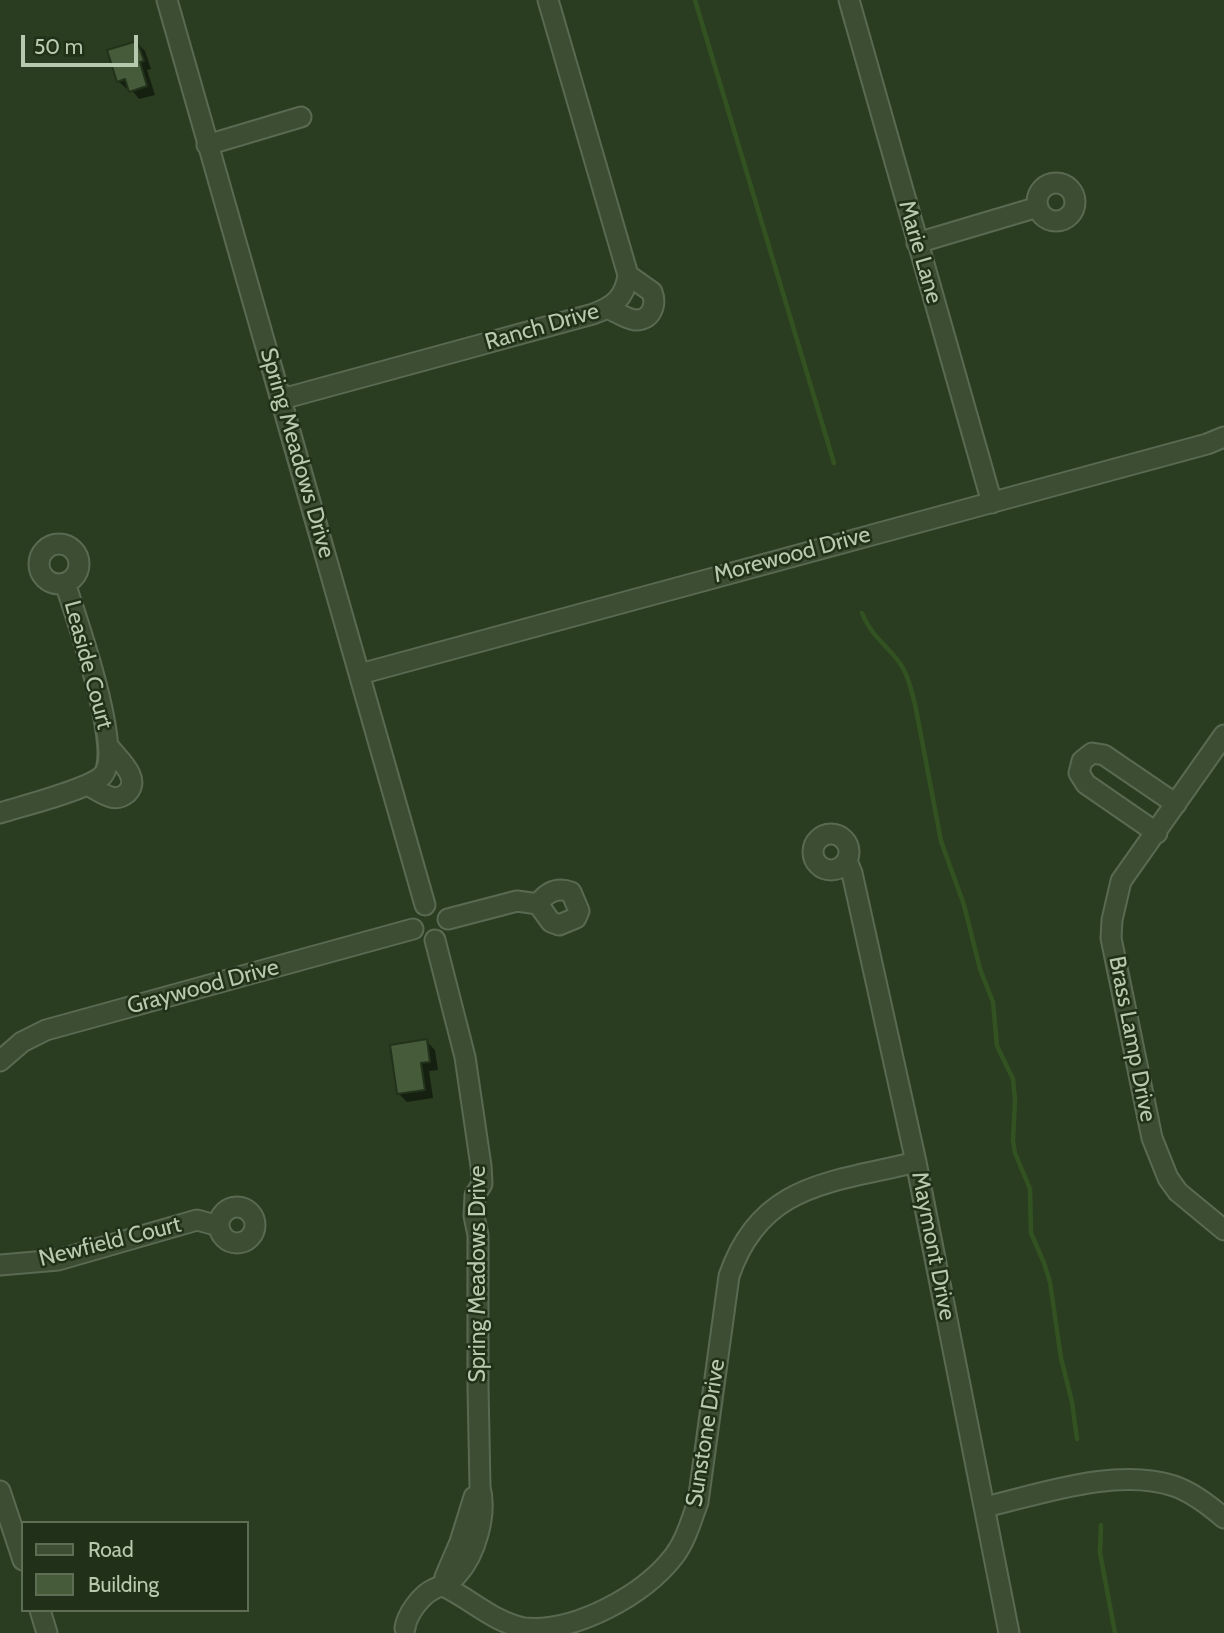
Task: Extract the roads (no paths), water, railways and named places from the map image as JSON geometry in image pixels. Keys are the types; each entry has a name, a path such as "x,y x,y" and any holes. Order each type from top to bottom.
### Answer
{"street":[{"name":"Spring Meadows Drive","path":"167,0 425,905"},
{"path":"548,0 628,275 652,292 653,310 646,317 634,320 609,309"},
{"name":"Marie Lane","path":"849,0 992,503"},
{"path":"207,145 301,117"},
{"path":"917,243 1038,207"},
{"name":"Ranch Drive","path":"282,399 609,309 623,293 628,275"},
{"name":"Morewood Drive","path":"360,674 1208,444 1224,437"},
{"name":"Leaside Court","path":"65,583 92,666 109,747 107,767 103,775 87,785"},
{"name":"Brass Lamp Drive","path":"1224,735 1121,881 1112,920 1111,938 1156,1149 1168,1178 1178,1192 1224,1230"},
{"name":"Leaside Court","path":"87,785 111,797 123,796 129,791 131,774 109,747"},
{"path":"1157,833 1086,784 1079,773 1082,761 1092,753 1104,755 1176,804"},
{"path":"0,813 87,785"},
{"name":"Maymont Drive","path":"847,861 852,873 916,1163 1009,1633"},
{"path":"448,919 517,901 538,904"},
{"path":"425,905 437,906 446,913 448,919 447,930 435,940 425,940 413,929 416,912 425,905"},
{"name":"Graywood Drive","path":"0,1061 22,1042 46,1030 413,929"},
{"name":"Spring Meadows Drive","path":"402,1630 416,1624 439,1598 443,1586 457,1576 477,1535 483,1499 480,1487 478,1385 478,1235 474,1216 475,1195 482,1184 481,1166 465,1057 435,940"},
{"name":"Sunstone Drive","path":"443,1586 503,1622 549,1629 562,1628 594,1616 658,1574 685,1538 698,1502 729,1276 747,1237 761,1218 779,1203 800,1192 916,1163"},
{"name":"Newfield Court","path":"0,1265 58,1260 197,1220 219,1226"},
{"path":"985,1507 1095,1483 1153,1481 1176,1487 1224,1518"},
{"path":"0,1491 21,1554"},
{"path":"41,1612 47,1633"}],"waterway":[{"path":"695,0 834,463"},
{"path":"862,613 874,634 899,662 909,682 941,841 964,905 980,969 993,1002 997,1046 1013,1079 1015,1153 1030,1189 1031,1233 1050,1282 1077,1439"},
{"path":"1101,1525 1100,1553 1115,1633"}]}
